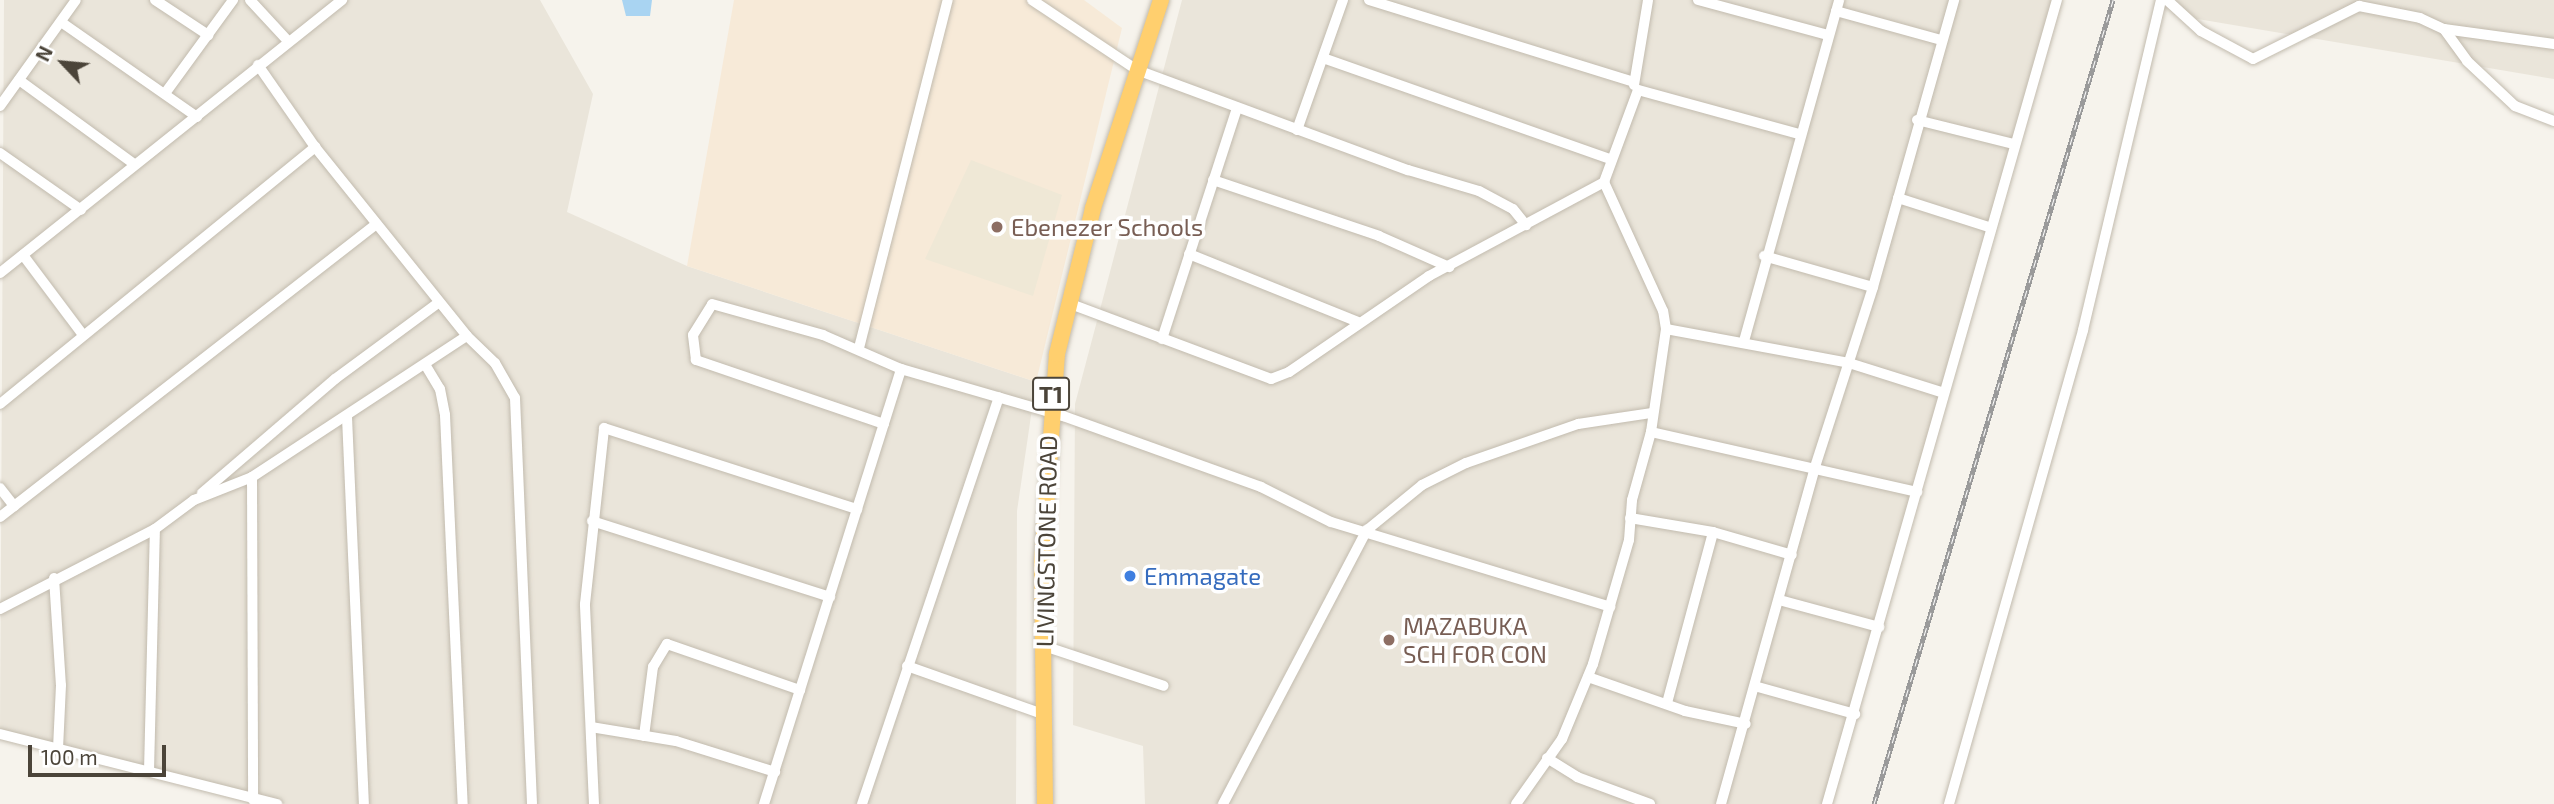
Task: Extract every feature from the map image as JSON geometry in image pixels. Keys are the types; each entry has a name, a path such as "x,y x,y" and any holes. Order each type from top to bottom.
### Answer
{"highway":[{"name":"LIVINGSTONE ROAD","path":"1045,804 1044,646 1049,412 1068,303 1137,70 1161,0"}],"street":[{"path":"0,106 76,0"},
{"path":"155,0 208,34"},
{"path":"166,92 233,0"},
{"path":"250,0 288,41"},
{"path":"0,273 342,0"},
{"path":"859,348 948,0"},
{"path":"1032,0 1137,70 1297,130 1479,191 1513,209 1526,225"},
{"path":"1297,130 1343,0"},
{"path":"1369,0 1634,86 1798,134"},
{"path":"1068,303 1270,379 1449,267 1604,182 1634,86 1648,0"},
{"path":"1698,0 1828,35"},
{"path":"1721,804 1758,687 1814,470 1873,287 1917,120 1954,0"},
{"path":"1827,804 1880,627 1941,392 2057,0"},
{"path":"1949,804 2083,330 2161,0"},
{"path":"2167,0 2200,31 2253,59 2359,6 2388,9 2444,29 2554,44"},
{"path":"1744,341 1763,256 1837,6 1941,40"},
{"path":"61,22 166,92 197,117"},
{"path":"2444,29 2467,61 2515,106 2554,121"},
{"path":"1323,58 1612,160"},
{"path":"258,65 315,147 438,303 495,363 515,398 532,804"},
{"path":"19,80 134,164"},
{"path":"1162,339 1237,108"},
{"path":"1917,120 2014,144"},
{"path":"0,404 315,147"},
{"path":"0,153 81,210"},
{"path":"1213,180 1379,236 1449,267"},
{"path":"1516,804 1562,738 1588,677 1610,607 1651,432 1666,328 1652,280 1604,182"},
{"path":"1898,198 1989,227"},
{"path":"0,517 377,224"},
{"path":"1189,254 1358,322"},
{"path":"23,255 83,335"},
{"path":"1763,256 1873,287"},
{"path":"0,609 54,578 155,529 194,500 335,379 438,303"},
{"path":"884,424 696,360 692,347 712,304 769,316 859,348 901,369 1049,412 1261,486 1331,522 1367,530 1610,607"},
{"path":"1666,328 1849,363 1941,392"},
{"path":"194,500 253,477 426,366 467,336"},
{"path":"426,366 440,389 445,415 463,804"},
{"path":"764,804 901,369"},
{"path":"862,804 999,397"},
{"path":"1223,804 1367,530 1422,485 1490,453 1578,424 1652,413"},
{"path":"347,417 364,804"},
{"path":"594,804 585,604 604,428 857,509"},
{"path":"1651,432 1744,450 1814,470 1917,492"},
{"path":"253,477 253,800"},
{"path":"0,488 14,506"},
{"path":"1630,518 1713,532 1792,555"},
{"path":"592,521 830,597"},
{"path":"149,771 155,529"},
{"path":"1667,703 1713,532"},
{"path":"54,578 61,674 58,749"},
{"path":"1779,600 1880,627"},
{"path":"643,736 653,667 667,644 800,690"},
{"path":"1044,646 1164,686"},
{"path":"907,666 1045,715"},
{"path":"1588,677 1667,703 1746,724"},
{"path":"1758,687 1855,714"},
{"path":"591,727 643,736 775,772"},
{"path":"0,734 277,804"},
{"path":"1547,758 1577,777 1650,804"}],"shaded area":[{"path":"4,0 540,0 593,94 567,212 687,266 1036,382 1017,511 1016,804 286,804 0,734"},
{"path":"734,0 1084,0 1122,28 1036,382 687,266"},
{"path":"1182,0 2061,0 1822,804 1145,804 1143,746 1073,725 1075,404"},
{"path":"2176,0 2554,0 2554,79 2174,15"},
{"name":"Ebenezer Schools","path":"971,160 1062,195 1033,296 925,259"}],"water":[{"path":"622,0 652,0 650,16 626,16"}],"railway":[{"path":"1874,804 2113,0"}],"place":[{"name":"Ebenezer Schools","path":"997,227"},
{"name":"Emmagate","path":"1130,576"},
{"name":"MAZABUKA SCH FOR CON","path":"1389,640"}]}
